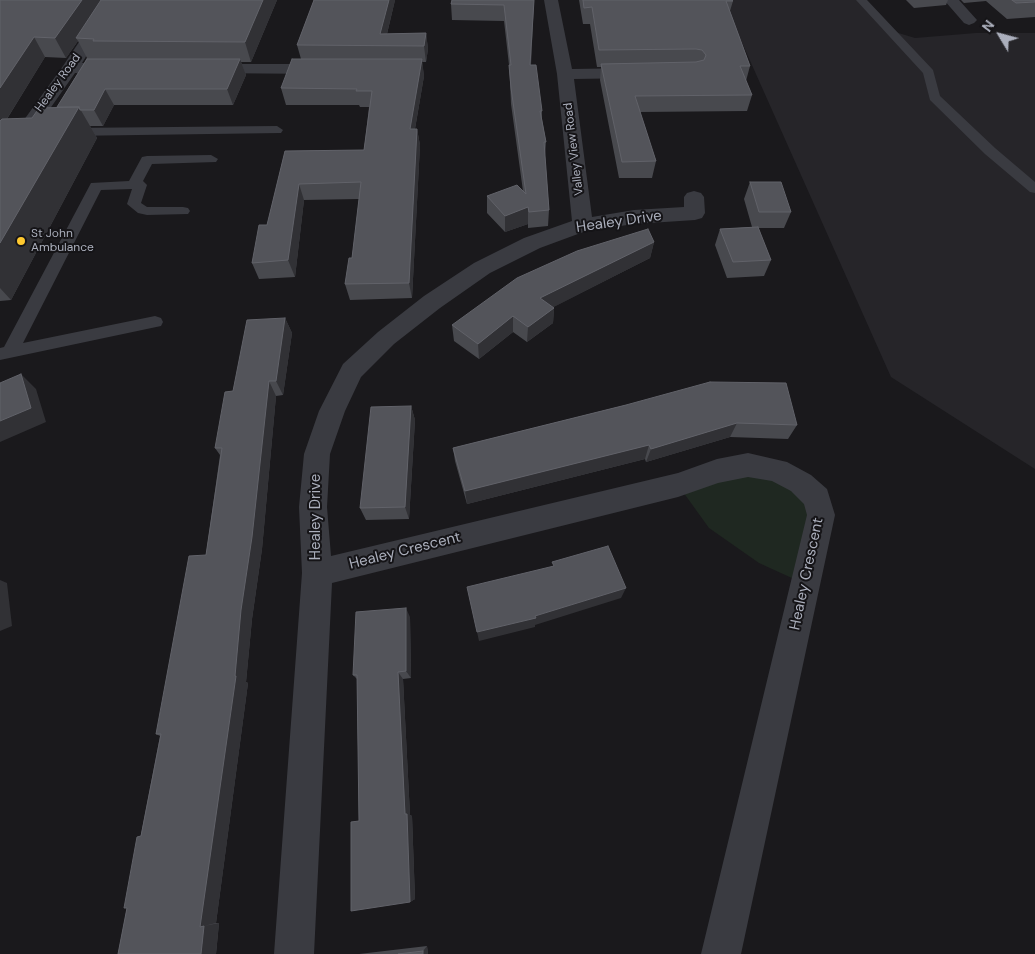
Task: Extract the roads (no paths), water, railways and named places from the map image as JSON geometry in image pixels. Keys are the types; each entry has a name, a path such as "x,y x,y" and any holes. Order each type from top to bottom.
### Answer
{"street":[{"name":"Healey Road","path":"1,163 70,68 114,0"},
{"name":"Valley View Road","path":"552,0 565,74 583,224"},
{"path":"951,0 969,20"},
{"path":"70,68 129,68"},
{"path":"189,69 338,69"},
{"path":"565,74 653,73"},
{"name":"Healey Drive","path":"294,954 317,573 313,508 317,454 332,410 352,371 386,338 432,302 482,268 532,242 583,224 634,217 695,213 694,197"},
{"name":"Healey Crescent","path":"317,573 678,485 717,471 748,465 777,470 801,483 817,498 821,515 721,954"}],"lane":[{"path":"861,0 929,72 934,97 990,151 1035,189"},
{"path":"22,133 277,130"},
{"path":"134,185 147,160 211,159"},
{"path":"5,353 96,186 140,185 134,204 143,210 147,212 183,211"},
{"path":"5,353 155,322"}],"place":[{"name":"St John Ambulance","path":"21,241"}]}
